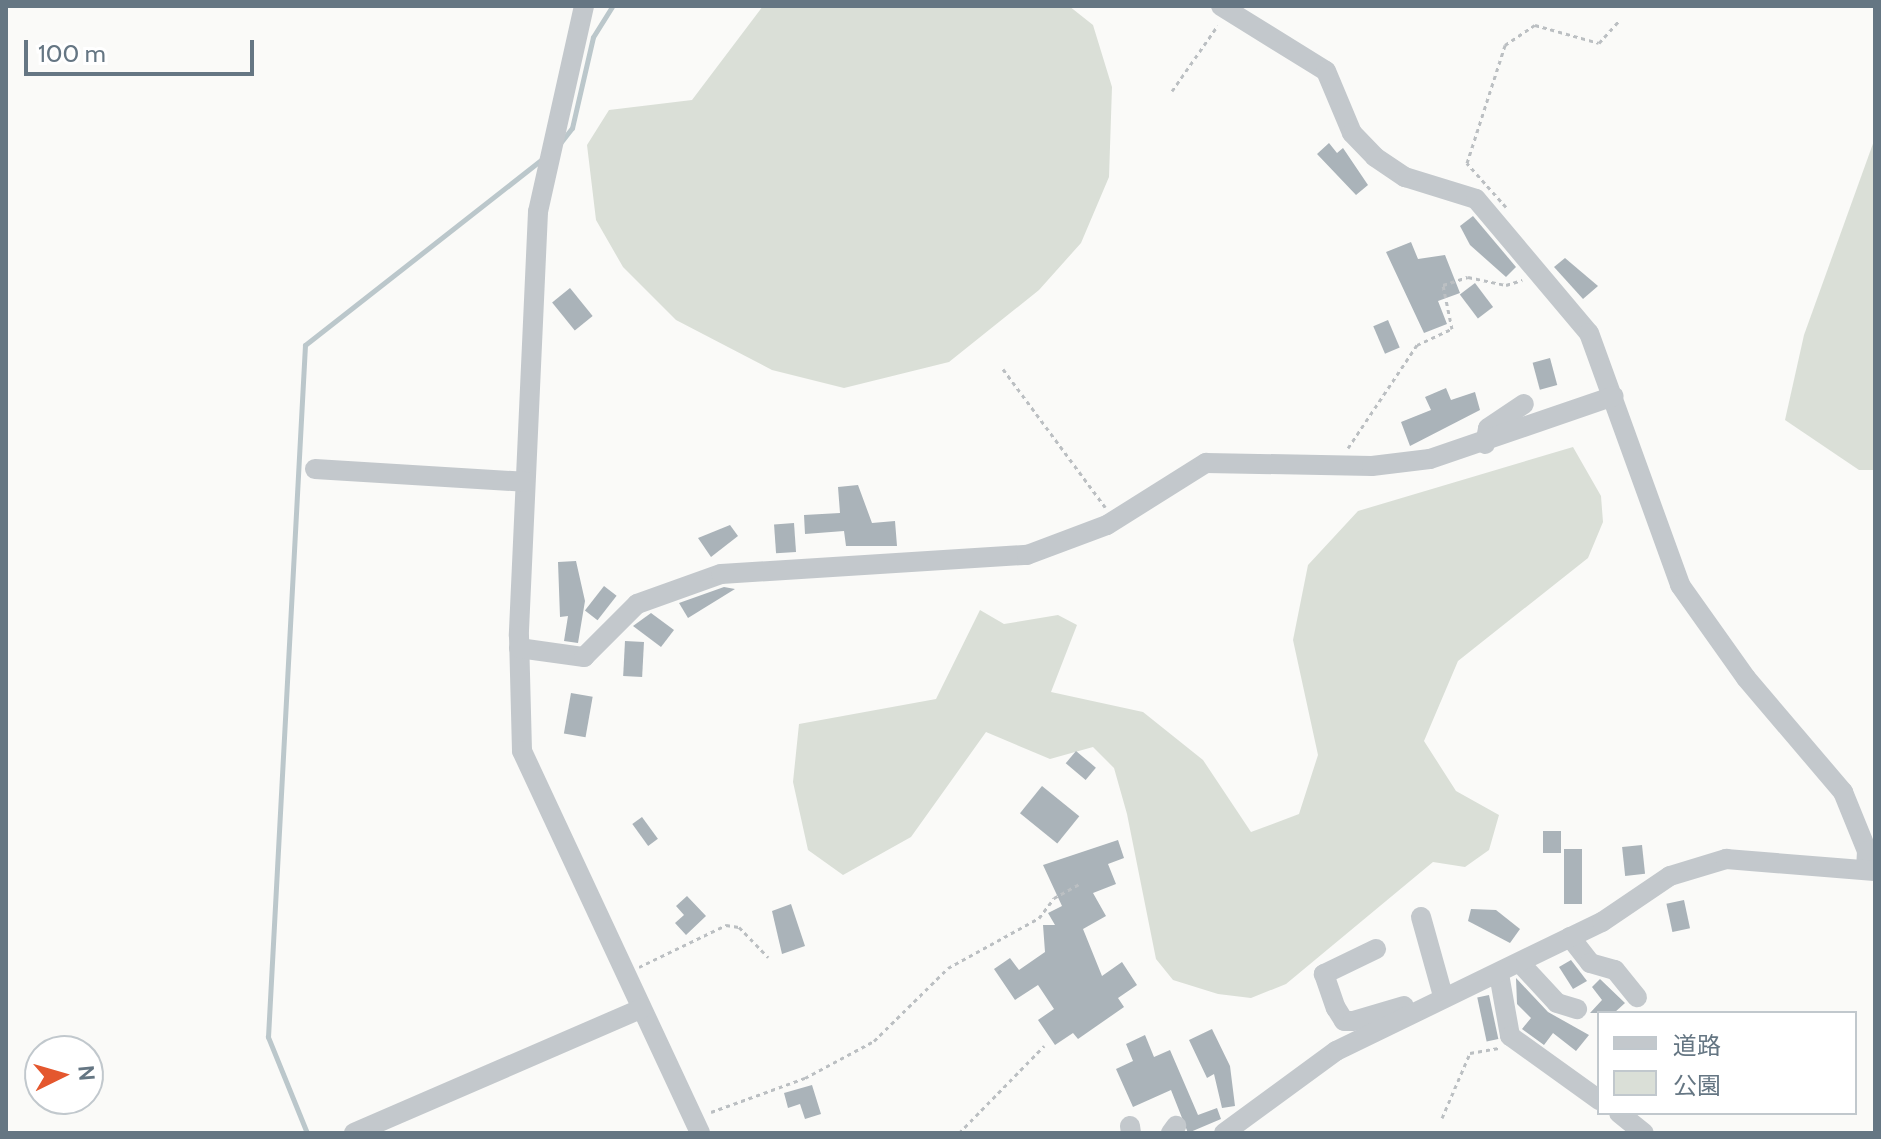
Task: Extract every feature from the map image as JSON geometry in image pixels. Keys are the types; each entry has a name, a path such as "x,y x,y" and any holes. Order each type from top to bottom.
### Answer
{"street":[{"path":"584,6 544,161 525,482 519,648 526,762 696,1127"},
{"path":"1224,8 1326,71 1352,133 1375,157 1405,177 1476,199 1500,221 1589,333 1680,585 1746,678 1843,792 1871,859 1707,863 1499,974 1443,996 1336,1051 1224,1133"},
{"path":"519,648 584,657 637,604 721,574 1027,555 1114,520 1206,463 1342,466 1430,459 1485,444 1614,396"},
{"path":"1485,444 1488,428 1524,404"},
{"path":"315,469 525,482"},
{"path":"1421,917 1443,996"},
{"path":"1570,937 1590,963 1615,970 1637,997"},
{"path":"1376,949 1324,974 1344,1021 1416,1010"},
{"path":"1520,963 1557,1003 1577,1009"},
{"path":"1499,974 1517,1045 1597,1099"},
{"path":"354,1133 641,1009"},
{"path":"1622,1115 1644,1133"}],"path":[{"path":"1172,91 1224,8"},
{"path":"1500,221 1507,199 1467,163 1505,45 1535,25 1599,43 1620,20"},
{"path":"1342,466 1417,345 1452,329 1443,285 1485,276 1506,285 1537,268"},
{"path":"1003,369 1114,520"},
{"path":"696,1127 805,1078 874,1041 948,968 1039,918 1054,898 1079,884"},
{"path":"624,974 726,925 739,927 768,957"},
{"path":"1442,1118 1470,1053 1517,1045"},
{"path":"959,1133 1044,1046"}],"green space":[{"path":"763,6 1069,6 1093,25 1112,87 1109,177 1081,243 1039,290 949,362 844,388 772,370 676,320 623,267 596,220 587,145 609,110 692,100"},
{"path":"1875,138 1875,470 1859,470 1785,420 1804,335"},
{"path":"1573,447 1601,496 1603,522 1588,558 1458,661 1424,741 1456,791 1499,815 1489,850 1465,867 1433,862 1286,984 1251,998 1218,994 1173,980 1156,959 1127,814 1114,768 1093,747 1050,759 986,732 911,837 843,875 808,850 793,782 799,724 936,699 980,610 1004,624 1058,615 1077,625 1051,692 1143,712 1203,760 1251,832 1299,814 1318,755 1293,640 1308,565 1358,511"}],"building":[{"path":"1329,143 1337,153 1343,148 1368,185 1356,195 1317,154"},
{"path":"1473,216 1516,267 1506,277 1470,245 1460,226"},
{"path":"1411,242 1418,259 1445,255 1460,293 1438,301 1447,324 1424,333 1386,252"},
{"path":"1565,258 1598,286 1583,299 1554,267"},
{"path":"1475,283 1493,307 1478,318 1460,294"},
{"path":"570,288 593,316 575,330 552,302"},
{"path":"1388,320 1400,348 1385,354 1373,326"},
{"path":"1550,358 1557,385 1540,390 1533,363"},
{"path":"1446,388 1451,400 1475,392 1480,410 1410,446 1401,422 1431,410 1425,397"},
{"path":"858,485 872,523 895,521 897,546 846,546 844,531 805,534 804,515 840,513 838,487"},
{"path":"794,523 796,552 776,553 774,524"},
{"path":"730,525 738,536 711,557 698,538"},
{"path":"576,561 585,601 578,643 564,641 568,616 560,617 558,562"},
{"path":"604,586 617,596 598,620 585,610"},
{"path":"724,587 735,589 688,618 679,603"},
{"path":"651,613 674,630 661,647 633,626"},
{"path":"625,641 644,642 642,677 623,676"},
{"path":"571,693 593,697 586,737 564,733"},
{"path":"1076,751 1096,768 1086,780 1066,763"},
{"path":"1042,786 1079,816 1057,843 1020,813"},
{"path":"642,817 658,839 648,846 632,824"},
{"path":"1543,831 1561,831 1561,853 1543,853"},
{"path":"1118,840 1124,858 1108,864 1116,884 1093,893 1106,916 1083,929 1102,976 1122,962 1137,985 1118,998 1124,1007 1078,1039 1073,1033 1055,1045 1038,1020 1054,1009 1038,985 1015,1000 994,969 1010,958 1019,970 1045,952 1043,925 1055,925 1048,913 1062,906 1043,865"},
{"path":"1642,845 1645,874 1625,876 1622,847"},
{"path":"1564,849 1582,849 1582,904 1564,904"},
{"path":"687,896 706,916 686,935 675,923 684,915 676,906"},
{"path":"1684,900 1690,928 1672,932 1666,904"},
{"path":"791,904 805,946 782,954 772,911"},
{"path":"1471,909 1496,910 1520,929 1510,943 1468,921"},
{"path":"1571,960 1587,981 1573,989 1559,967"},
{"path":"1516,978 1548,1012 1589,1035 1576,1051 1553,1033 1544,1045 1522,1029 1531,1018 1517,1004"},
{"path":"1600,979 1625,1003 1616,1011 1590,1013 1602,1000 1592,987"},
{"path":"1489,995 1498,1039 1487,1042 1477,997"},
{"path":"1212,1029 1230,1066 1235,1106 1222,1108 1214,1074 1207,1078 1189,1040"},
{"path":"1145,1035 1154,1057 1170,1050 1198,1115 1217,1108 1221,1119 1188,1133 1171,1090 1133,1107 1116,1069 1133,1061 1126,1044"},
{"path":"812,1085 821,1114 805,1119 800,1104 788,1108 784,1093"}],"waterway":[{"path":"561,142 572,128 593,37 612,6"},
{"path":"307,1133 268,1037 305,345 542,159"}]}
